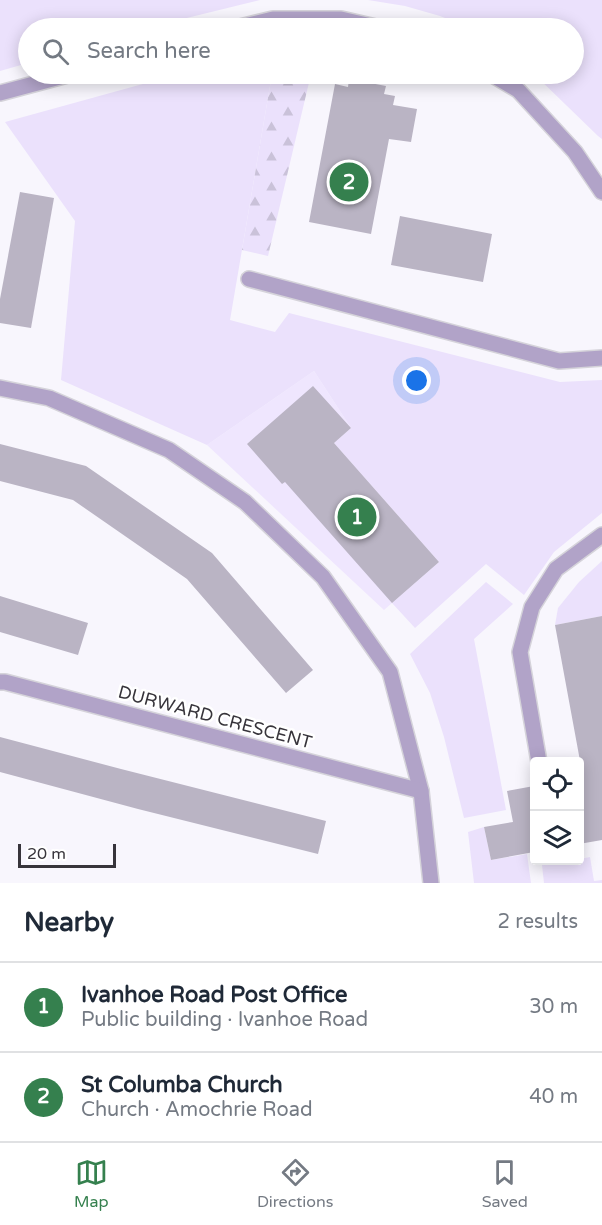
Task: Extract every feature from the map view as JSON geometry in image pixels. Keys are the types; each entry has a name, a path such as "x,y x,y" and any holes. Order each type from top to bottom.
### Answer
{"street":[{"path":"0,93 34,84"},
{"path":"508,84 518,90 575,152 602,192"},
{"path":"249,279 559,361 602,358"},
{"path":"0,388 49,398 169,450 245,502 323,577 390,672 421,791 431,883"},
{"path":"538,757 520,652 532,607 556,569 602,535"},
{"name":"DURWARD CRESCENT","path":"0,682 421,791"}],"shaded area":[{"path":"314,371 351,428 334,443 439,562 384,610 207,445"}],"green space":[{"path":"0,0 260,0 187,18 18,18 18,66 0,71"},
{"path":"368,0 602,0 602,139 544,84 584,84 584,18 445,18 405,6"},
{"path":"143,84 270,84 230,320 275,332 289,313 560,382 602,380 602,513 554,552 524,595 486,564 415,628 392,603 439,562 334,443 351,428 314,371 207,445 61,380 75,221 5,122"},
{"path":"270,84 309,84 268,256 242,250"},
{"path":"602,561 602,616 555,625 558,608 579,582"},
{"path":"486,582 513,604 474,639 506,810 464,818 444,737 430,693 410,654"},
{"path":"484,827 491,860 527,854 531,883 474,883 468,832"},
{"path":"590,857 594,881 602,880 602,883 544,883 542,865 584,865 584,858"}],"building":[{"path":"335,84 348,87 348,84 386,86 384,94 395,96 393,105 417,109 411,142 389,139 371,234 309,222"},
{"path":"20,192 54,198 31,328 0,323 0,299"},
{"path":"400,216 492,234 483,282 391,265"},
{"path":"313,386 351,428 334,443 439,562 392,603 285,482 282,484 247,444"},
{"path":"0,444 86,466 212,553 313,670 286,693 187,579 73,500 0,481"},
{"path":"0,596 88,623 78,655 0,632"},
{"path":"602,616 602,840 584,843 584,757 579,757 555,625"},
{"path":"0,737 326,821 318,854 0,772"},
{"path":"530,787 530,853 491,860 484,827 513,822 507,791"}],"place":[{"name":"St Columba Church","path":"349,182"},
{"name":"Ivanhoe Road Post Office","path":"357,517"}]}
